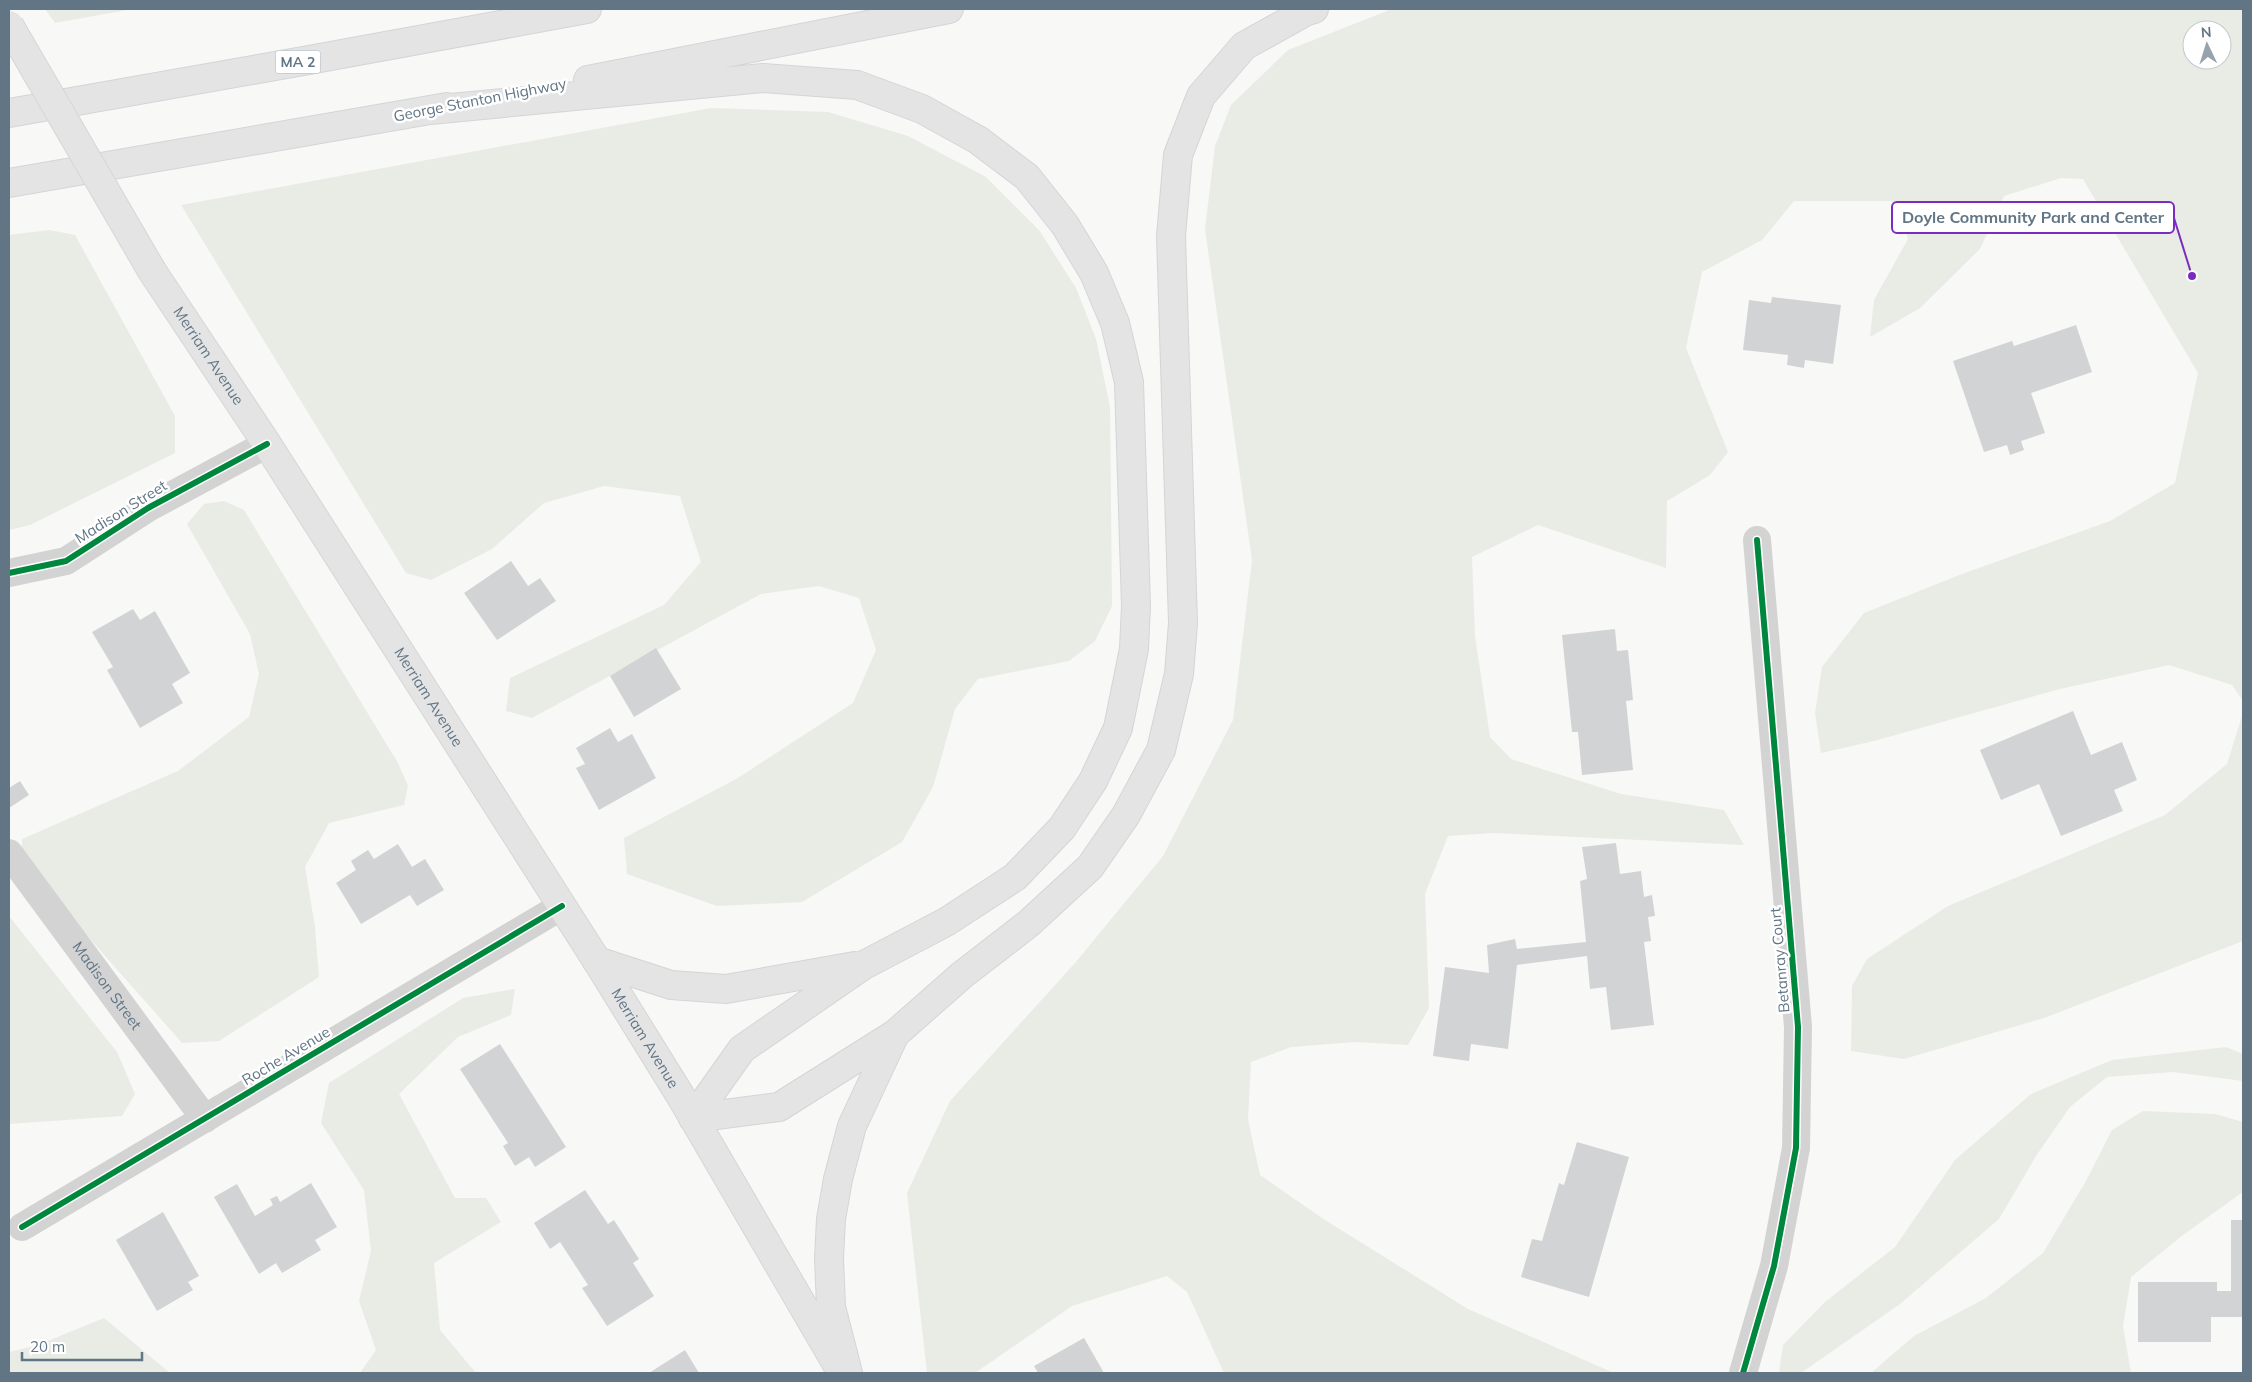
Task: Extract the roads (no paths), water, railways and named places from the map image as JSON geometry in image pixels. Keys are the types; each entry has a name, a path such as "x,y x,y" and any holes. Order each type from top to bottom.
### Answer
{"main road":[{"name":"MA 2","path":"9,113 588,9"},
{"name":"George Stanton Highway","path":"9,182 430,110 949,9"},
{"path":"693,1118 779,1108 895,1034 962,975 1028,924 1090,867 1126,815 1160,750 1179,674 1183,623 1171,236 1178,156 1201,96 1244,46 1306,11 1314,9"},
{"name":"Merriam Avenue","path":"9,24 152,271 267,444 597,961 693,1118 842,1373"},
{"path":"430,110 763,78 857,85 922,109 978,140 1027,178 1065,224 1094,273 1115,323 1129,382 1136,606 1134,649 1118,728 1093,781 1062,828 1015,877 946,922 864,964 742,1049 693,1118"},
{"path":"597,961 671,985 726,989 864,964"},
{"path":"848,1373 831,1307 829,1258 831,1219 838,1178 852,1126 895,1034"}],"street":[{"name":"Madison Street","path":"9,573 66,561 148,508 267,444"},
{"name":"Betanray Court","path":"1743,1373 1774,1266 1796,1148 1798,1027 1757,540"},
{"name":"Madison Street","path":"9,853 205,1119"},
{"name":"Roche Avenue","path":"22,1227 562,906"}],"place":[{"name":"Doyle Community Park and Center","path":"2192,276"}]}
